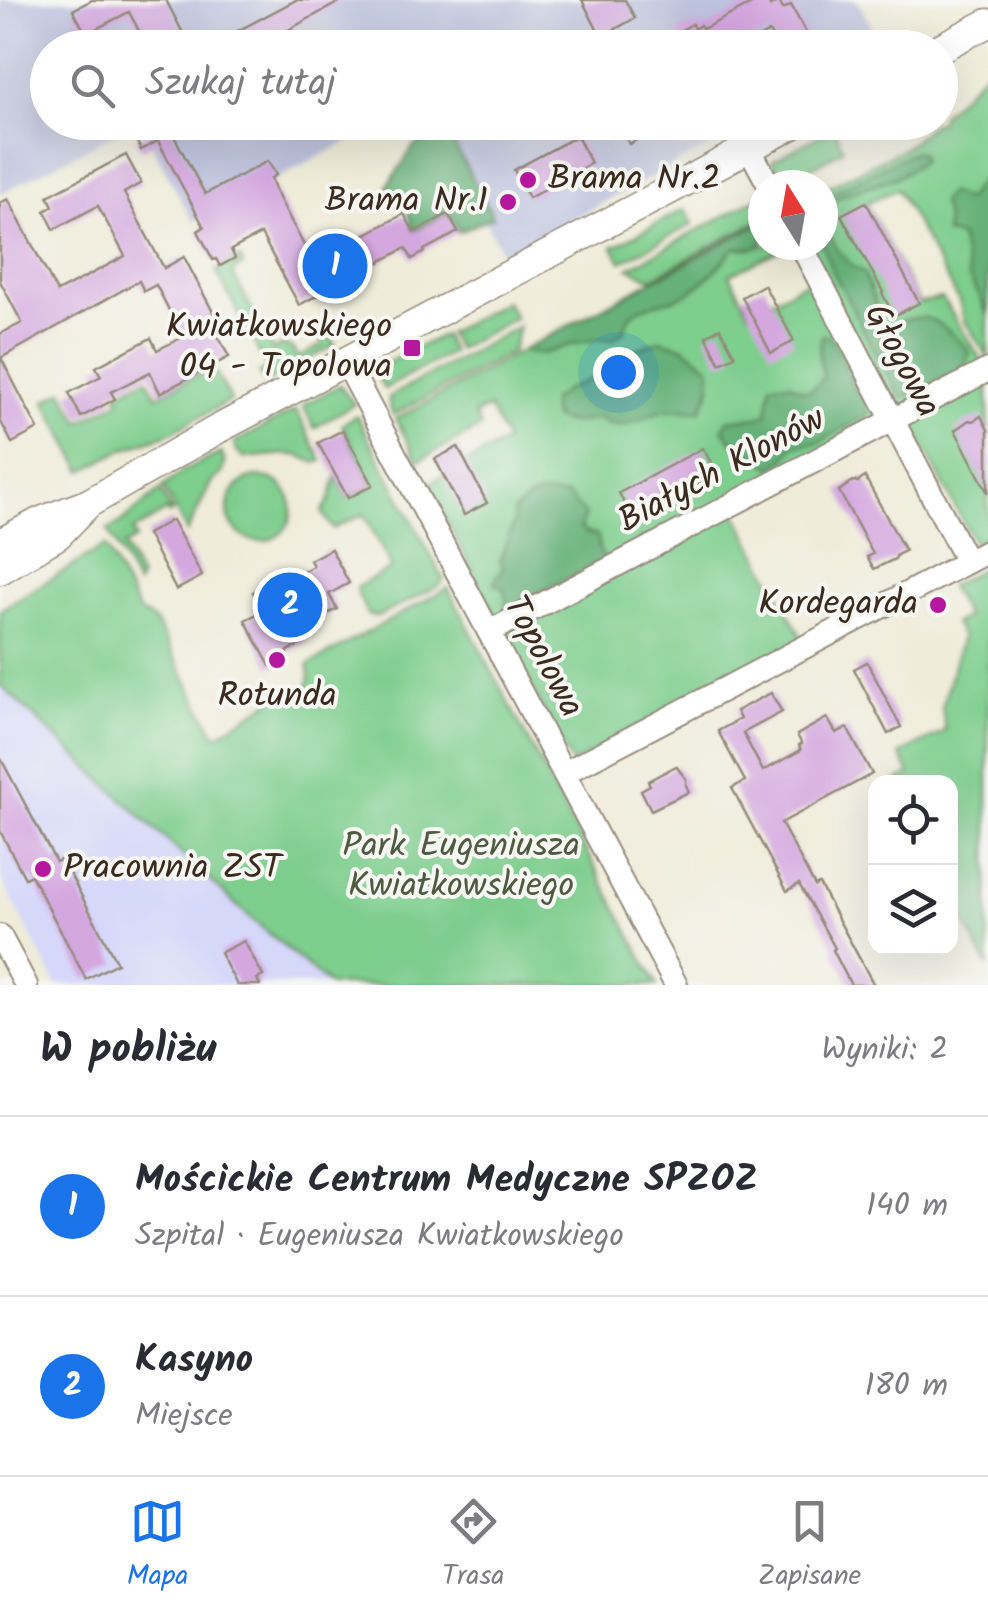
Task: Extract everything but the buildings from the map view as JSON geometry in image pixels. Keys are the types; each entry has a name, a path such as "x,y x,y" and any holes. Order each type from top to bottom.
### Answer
{"main road":[{"path":"958,39 988,23"},
{"path":"0,543 89,502 218,429 764,140"},
{"path":"0,570 58,536 89,502"}],"street":[{"path":"749,148 760,170"},
{"name":"Głogowa","path":"809,260 893,420 978,556"},
{"name":"Topolowa","path":"346,362 676,985"},
{"name":"Białych Klonów","path":"489,632 988,370"},
{"path":"564,773 978,556"},
{"path":"0,936 26,985"}],"shaded area":[{"path":"0,0 857,0 874,30 30,30 30,140 103,140 0,194"},
{"path":"149,140 351,140 193,222"},
{"path":"442,140 722,140 503,255"},
{"path":"0,685 329,985 57,985 0,877"}],"green space":[{"path":"988,69 988,357 964,320 959,301 897,189 866,203 919,303 942,298 985,366 897,413 815,260 838,260 838,181 914,140 958,140 958,98"},
{"path":"424,140 453,142 493,217 459,232 448,213 414,231 408,212 387,187 414,146"},
{"path":"811,140 839,140 843,149 802,170 777,170 772,161"},
{"path":"912,152 922,156 921,162 897,177 838,198 838,189"},
{"path":"988,180 988,319 969,278 960,237 945,234 941,202 949,192 966,200 979,182"},
{"path":"748,203 748,226 651,278 629,268"},
{"path":"685,209 693,224 621,262 613,247"},
{"path":"748,228 748,260 759,260 730,274 749,312 810,280 885,418 499,623 428,484 506,441 489,408 475,414 481,427 418,461 396,419"},
{"path":"748,230 748,248 734,248 694,289 633,313 624,331 612,340 598,339 546,353 524,350"},
{"path":"838,250 864,273 877,307 875,322 885,328 908,319 925,318 941,325 966,346 969,354 964,367 901,398 829,260 838,260"},
{"path":"240,258 243,265 232,272 273,350 283,345 292,348 298,358 323,344 318,334 323,332 329,334 335,345 265,383 259,373 267,368 216,271"},
{"path":"506,301 515,318 457,349 448,333"},
{"path":"519,326 512,352 393,415 389,397"},
{"path":"443,335 452,352 384,389 378,377 383,365"},
{"path":"829,335 853,388 862,395 868,415 819,442 794,446 773,467 736,446 723,429 728,420 767,413 771,384 790,383 811,390 824,377 820,347 822,336"},
{"path":"660,340 684,347 710,367 711,389 700,411 667,410 625,425 599,418 571,423 553,418 551,400 615,369 634,350"},
{"path":"213,367 231,400 83,471 45,401 63,391 80,422 120,401 117,394 147,378 157,396"},
{"path":"988,383 988,536 974,543 911,423"},
{"path":"340,385 354,404 314,428 303,405"},
{"path":"296,410 322,461 315,463 287,454 245,458 238,453 233,443"},
{"path":"354,416 444,580 379,616 369,616 357,587 392,568 364,514 333,529 322,512 336,477 348,498 373,485 342,425"},
{"path":"221,453 225,462 223,472 211,483 187,532 163,487 184,470"},
{"path":"260,477 283,486 292,509 283,532 260,541 237,532 228,509 237,486"},
{"path":"160,490 172,512 167,511 133,531 136,539 124,546 140,578 137,585 108,530"},
{"path":"540,494 568,496 585,515 580,528 598,536 604,559 506,610 503,588 494,583 503,567 500,561 514,521 513,512"},
{"path":"734,509 804,642 572,764 502,631"},
{"name":"Park Eugeniusza Kwiatkowskiego","path":"105,546 139,611 155,621 216,736 280,695 304,689 310,673 308,665 448,588 657,985 329,985 244,912 0,685 0,610"},
{"path":"988,565 988,967 958,909 958,775 908,775 900,754 945,731 942,706 962,637 954,623 966,617 949,586"}],"place":[{"name":"Brama Nr.2","path":"528,180"},
{"name":"Brama Nr.1","path":"508,202"},
{"name":"Mościckie Centrum Medyczne SPZOZ","path":"335,266"},
{"name":"Kwiatkowskiego 04 - Topolowa","path":"412,348"},
{"name":"Kasyno","path":"290,605"},
{"name":"Kordegarda","path":"938,605"},
{"name":"Rotunda","path":"277,660"},
{"name":"Pracownia ZST","path":"43,869"}]}
